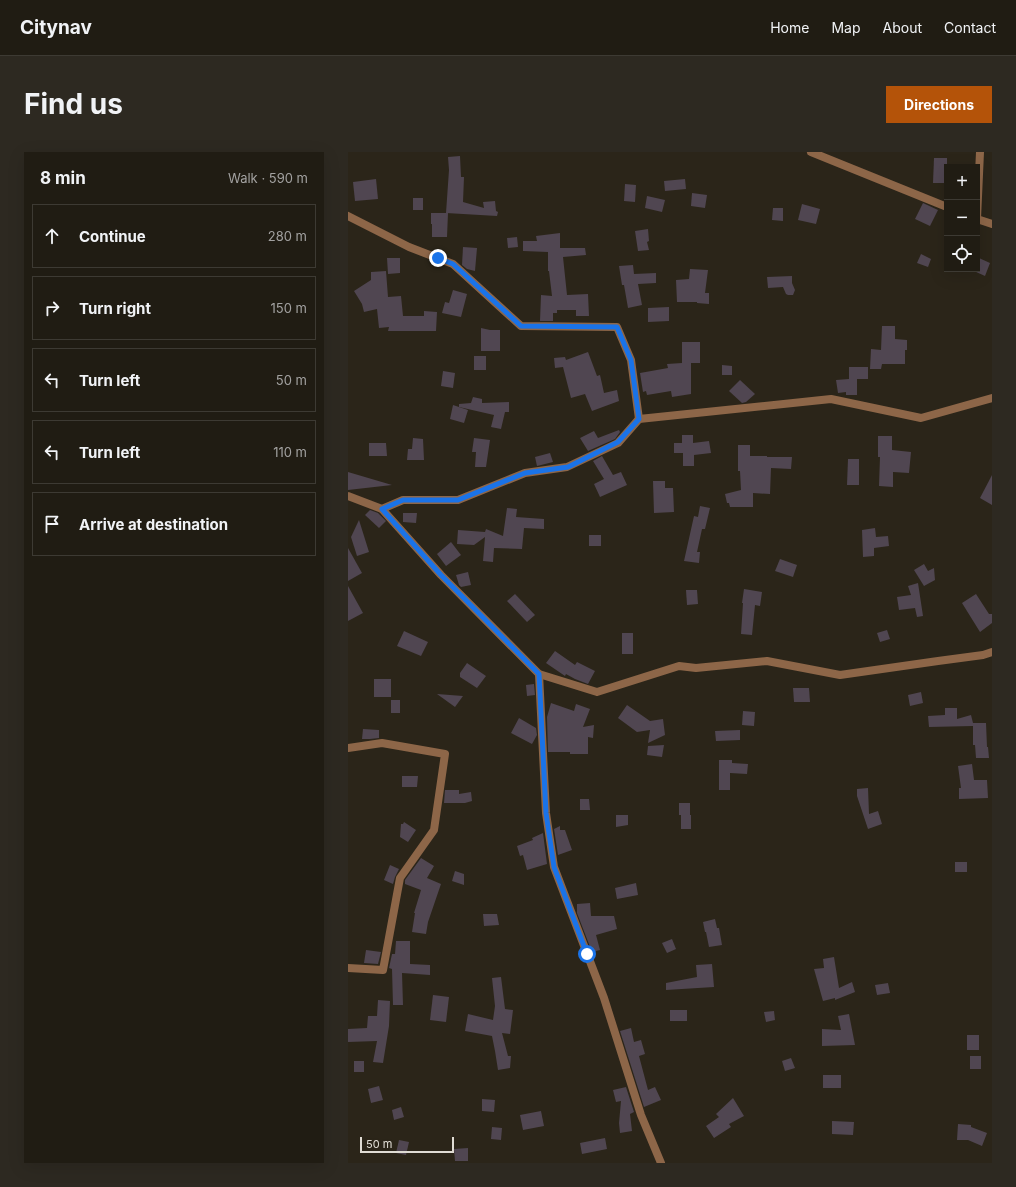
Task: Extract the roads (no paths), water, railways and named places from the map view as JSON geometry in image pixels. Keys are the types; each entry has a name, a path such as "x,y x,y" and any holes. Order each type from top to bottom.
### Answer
{"street":[{"path":"811,152 944,206"},
{"path":"978,200 980,152"},
{"path":"348,216 410,247 453,264 521,326 617,327 631,360 639,419"},
{"path":"980,220 992,224"},
{"path":"382,509 403,500 458,500 525,473 568,467 618,442 639,419 831,399 921,418 992,398"},
{"path":"348,496 382,509 441,575 539,674 597,692 679,666 696,668 767,661 840,675 983,655 992,652"},
{"path":"539,674 546,813 554,867 604,998 641,1115 661,1163"},
{"path":"348,748 382,742 445,754 434,830 400,878 383,970 348,968"}]}
